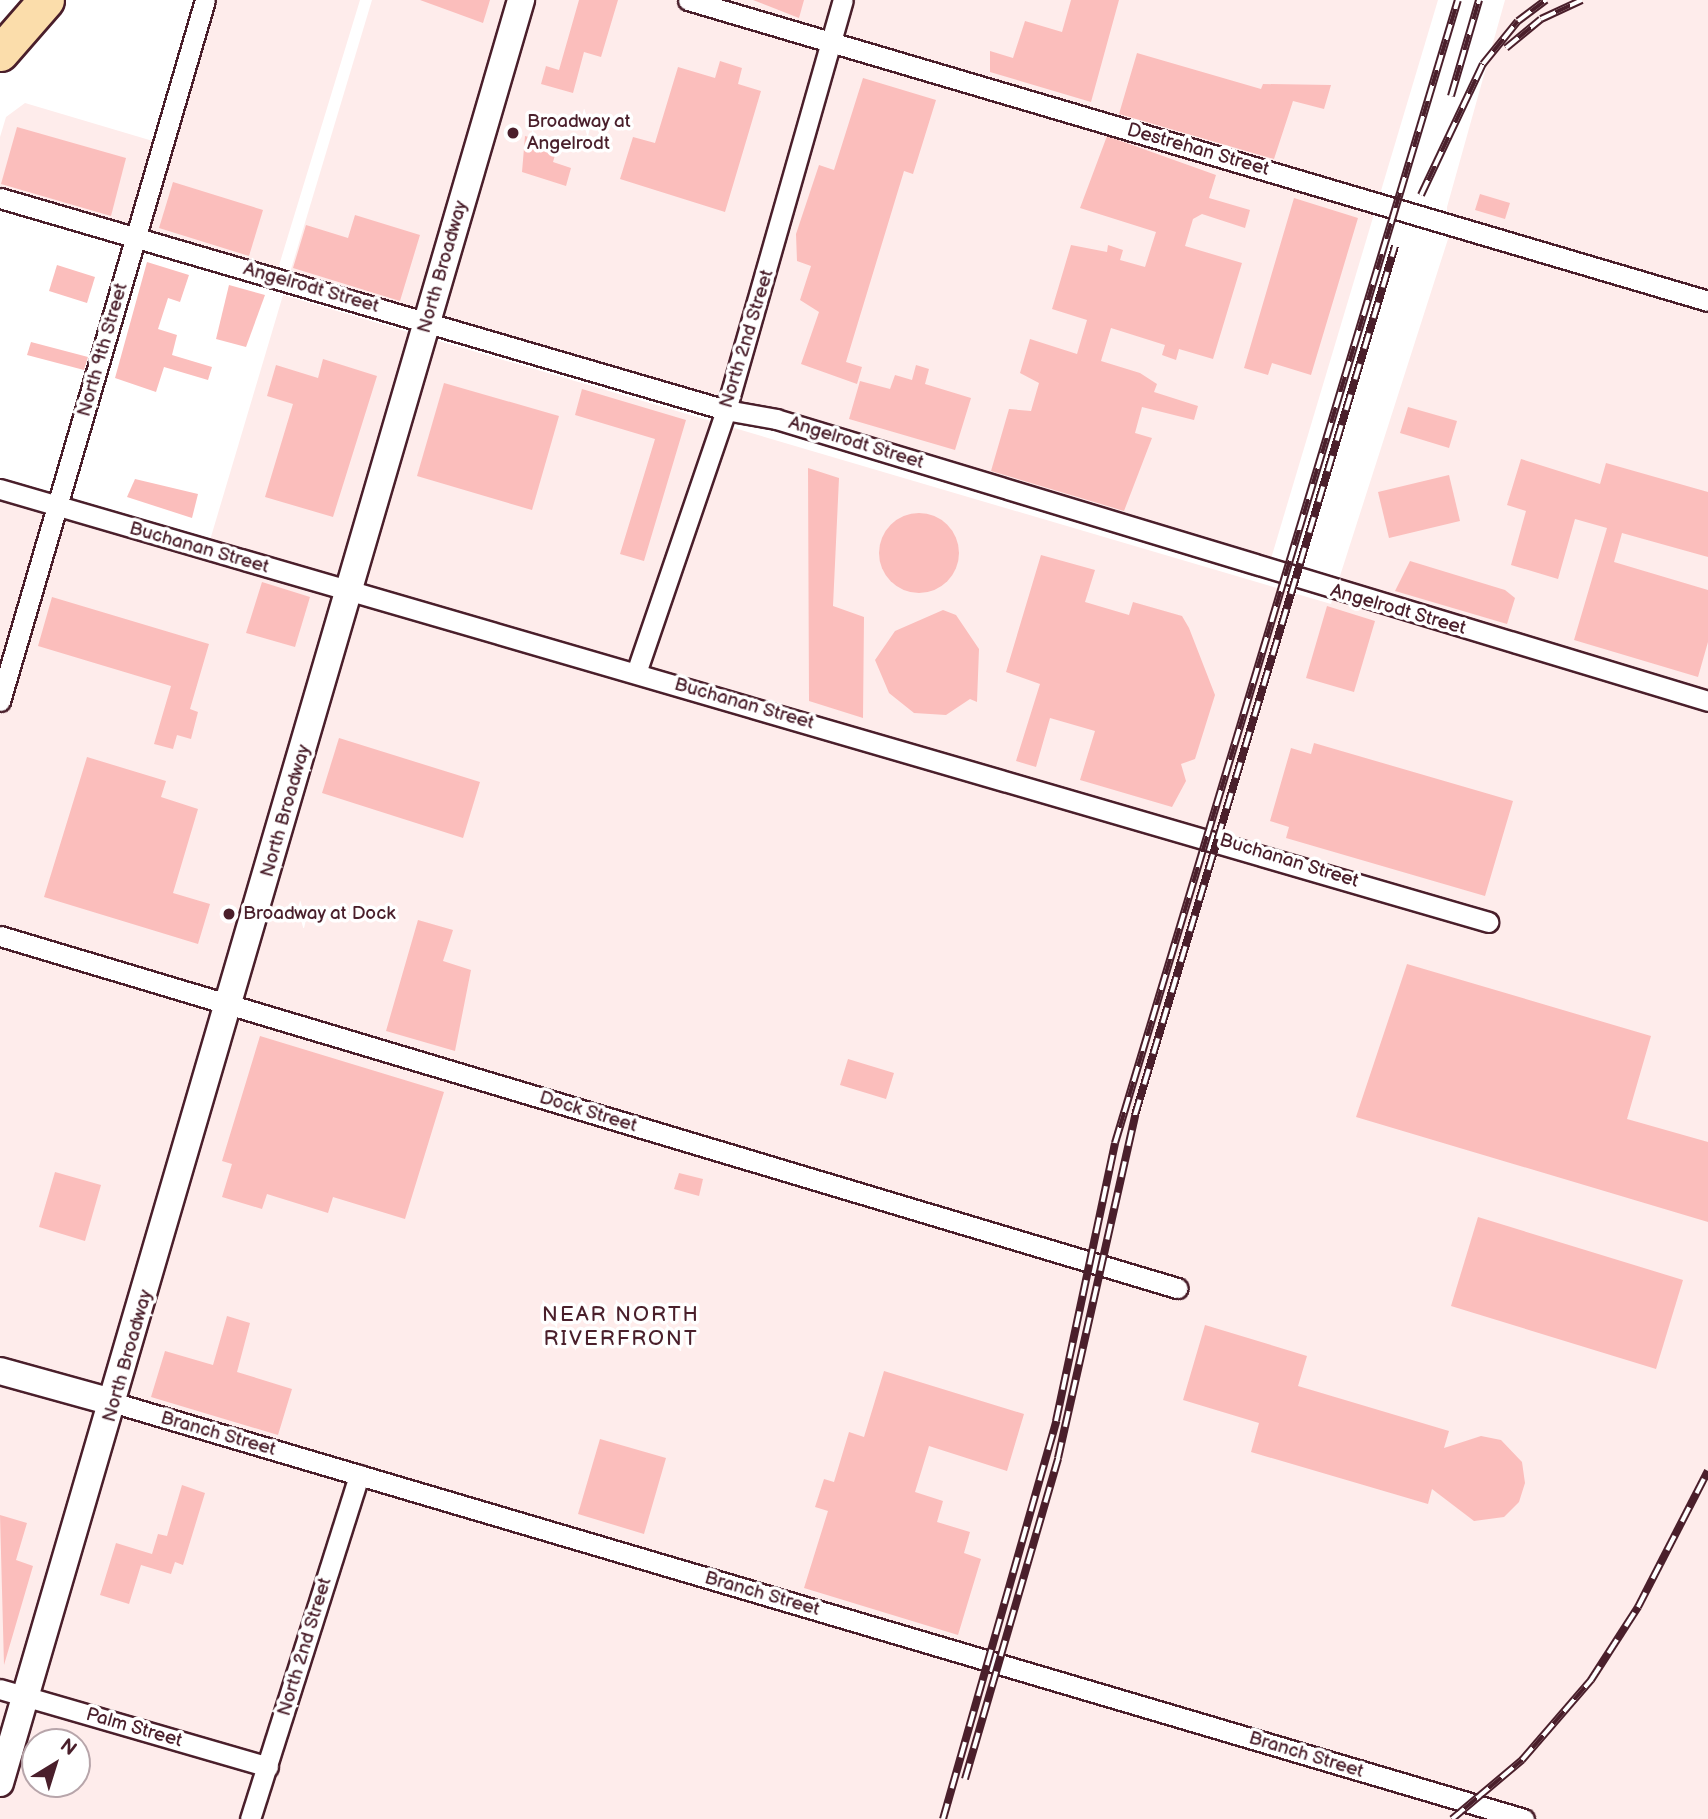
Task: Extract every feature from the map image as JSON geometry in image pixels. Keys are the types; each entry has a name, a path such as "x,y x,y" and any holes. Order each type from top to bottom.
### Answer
{"highway":[{"path":"0,39 23,0"},
{"path":"0,53 46,0"}],"main road":[{"name":"North Broadway","path":"0,1783 115,1403 521,0"},
{"name":"Branch Street","path":"0,1371 115,1403"}],"street":[{"name":"North 9th Street","path":"0,701 205,0"},
{"name":"Destrehan Street","path":"688,0 1708,301"},
{"name":"North 2nd Street","path":"636,673 726,410 843,0"},
{"name":"Angelrodt Street","path":"0,198 726,410 776,419 1708,701"},
{"name":"Buchanan Street","path":"0,489 1488,922"},
{"name":"Dock Street","path":"0,936 1177,1288"},
{"name":"Branch Street","path":"115,1403 1524,1819"},
{"name":"North 2nd Street","path":"250,1819 359,1475"},
{"name":"Palm Street","path":"0,1689 268,1767"}],"shaded area":[{"path":"217,0 360,0 277,272 0,191 0,137 6,117 25,103 173,147"},
{"path":"372,0 1438,0 1270,562 289,276"},
{"path":"1505,0 1708,0 1708,1819 0,1819 0,497 205,557 283,295 1331,604 1448,239 1447,207"}],"building":[{"path":"420,0 490,0 483,23"},
{"path":"579,0 618,0 601,57 584,52 573,93 541,84 546,66 559,70"},
{"path":"753,0 804,0 799,18"},
{"path":"1071,0 1119,0 1091,102 990,72 990,51 1013,58 1025,21 1062,32"},
{"path":"1137,53 1261,89 1263,84 1331,85 1324,109 1293,101 1274,159 1119,114"},
{"path":"720,61 742,68 738,84 761,91 725,212 620,179 633,137 655,143 678,67 715,78"},
{"path":"863,78 936,100 913,174 904,171 846,362 862,367 857,384 801,364 819,312 800,300 811,266 797,261 796,234 819,165 834,170"},
{"path":"17,127 126,158 111,216 1,184"},
{"path":"525,136 558,145 553,162 571,168 566,186 522,172"},
{"path":"1107,136 1216,175 1209,198 1250,210 1245,228 1202,214 1193,219 1185,246 1242,263 1213,359 1179,349 1176,360 1162,355 1165,345 1111,328 1101,361 1140,373 1157,384 1154,392 1198,406 1194,420 1142,407 1135,433 1152,438 1124,511 991,471 1009,409 1031,411 1039,383 1020,373 1030,339 1077,354 1087,320 1052,309 1071,245 1107,252 1108,245 1123,250 1120,260 1145,267 1156,232 1080,208"},
{"path":"173,182 263,210 249,256 159,228"},
{"path":"1480,194 1510,203 1505,219 1475,210"},
{"path":"1294,198 1358,218 1311,375 1272,363 1268,375 1244,368"},
{"path":"355,215 420,235 400,301 293,268 306,225 348,238"},
{"path":"147,262 189,275 180,302 168,298 158,329 177,335 172,355 212,367 208,380 164,367 156,392 115,378"},
{"path":"57,265 95,277 87,303 49,291"},
{"path":"229,285 265,295 246,347 216,339"},
{"path":"31,342 88,357 84,370 27,355"},
{"path":"323,359 377,376 333,517 265,497 293,404 267,396 276,365 318,378"},
{"path":"916,365 929,369 925,384 971,398 955,450 849,419 860,381 890,389 895,375 912,380"},
{"path":"444,383 559,416 532,510 417,476"},
{"path":"582,389 686,420 644,561 620,554 655,439 575,415"},
{"path":"1408,407 1457,421 1449,448 1400,433"},
{"path":"1521,459 1600,484 1606,463 1708,492 1708,557 1622,533 1614,562 1708,590 1708,642 1698,677 1574,640 1607,528 1575,519 1558,579 1511,565 1526,511 1507,505"},
{"path":"808,468 839,478 833,606 864,617 863,718 809,701"},
{"path":"1449,475 1460,521 1389,538 1378,492"},
{"path":"135,479 198,494 192,518 127,497"},
{"path":"919,513 934,516 947,525 956,538 959,553 956,568 947,581 934,590 919,593 904,590 891,581 882,568 879,553 882,538 891,525 904,516"},
{"path":"1041,555 1095,570 1085,602 1129,615 1133,602 1182,616 1189,628 1215,695 1195,759 1181,764 1186,781 1172,807 1080,780 1095,731 1050,718 1036,767 1016,761 1040,684 1006,672"},
{"path":"1410,561 1505,590 1515,598 1507,624 1395,591"},
{"path":"262,582 310,597 295,647 246,633"},
{"path":"52,597 209,644 190,709 198,712 191,739 177,735 173,749 154,744 171,686 38,646"},
{"path":"1327,606 1375,621 1354,692 1306,678"},
{"path":"943,610 956,615 979,649 977,702 970,699 946,715 914,713 889,693 875,660 895,631"},
{"path":"339,738 480,782 463,838 322,793"},
{"path":"1314,743 1513,801 1485,896 1286,838 1289,827 1270,821 1291,748 1311,754"},
{"path":"87,757 166,781 161,797 198,809 173,893 210,904 198,944 44,897"},
{"path":"418,920 453,930 443,961 471,970 455,1051 386,1031"},
{"path":"1407,964 1651,1036 1627,1119 1708,1142 1708,1222 1356,1117"},
{"path":"260,1036 444,1092 405,1219 333,1197 328,1213 267,1194 262,1209 222,1197 232,1164 222,1161"},
{"path":"848,1059 894,1073 886,1099 840,1085"},
{"path":"55,1172 101,1185 85,1241 39,1227"},
{"path":"679,1173 703,1179 699,1196 674,1189"},
{"path":"1478,1217 1683,1280 1656,1369 1451,1306"},
{"path":"227,1316 250,1323 237,1372 292,1389 278,1435 151,1397 165,1351 213,1365"},
{"path":"1205,1325 1307,1356 1298,1386 1449,1431 1444,1448 1481,1436 1501,1440 1522,1462 1525,1483 1519,1502 1504,1517 1474,1521 1432,1489 1428,1504 1251,1452 1259,1423 1183,1400"},
{"path":"884,1371 1024,1414 1007,1471 929,1446 915,1492 943,1501 937,1522 970,1532 964,1553 981,1559 958,1635 804,1588 828,1511 815,1507 824,1479 834,1482 849,1432 864,1437"},
{"path":"600,1439 666,1458 644,1534 578,1514"},
{"path":"182,1485 205,1493 183,1565 175,1562 171,1574 141,1565 129,1604 100,1595 116,1543 152,1554 158,1534 167,1536"},
{"path":"0,1515 27,1523 16,1560 33,1566 4,1665"}],"railway":[{"path":"943,1819 1056,1421 1115,1143 1458,0"},
{"path":"1451,96 1479,0"},
{"path":"1421,195 1483,64 1518,21 1546,0"},
{"path":"1506,48 1541,19 1582,0"},
{"path":"965,1779 1058,1458 1135,1115 1395,246"},
{"path":"1452,1819 1522,1760 1591,1680 1638,1607 1708,1471"}],"place":[{"name":"Broadway at Angelrodt","path":"513,133"},
{"name":"Broadway at Dock","path":"229,914"}],"district":[{"name":"NEAR NORTH RIVERFRONT","path":"621,1327"}]}
